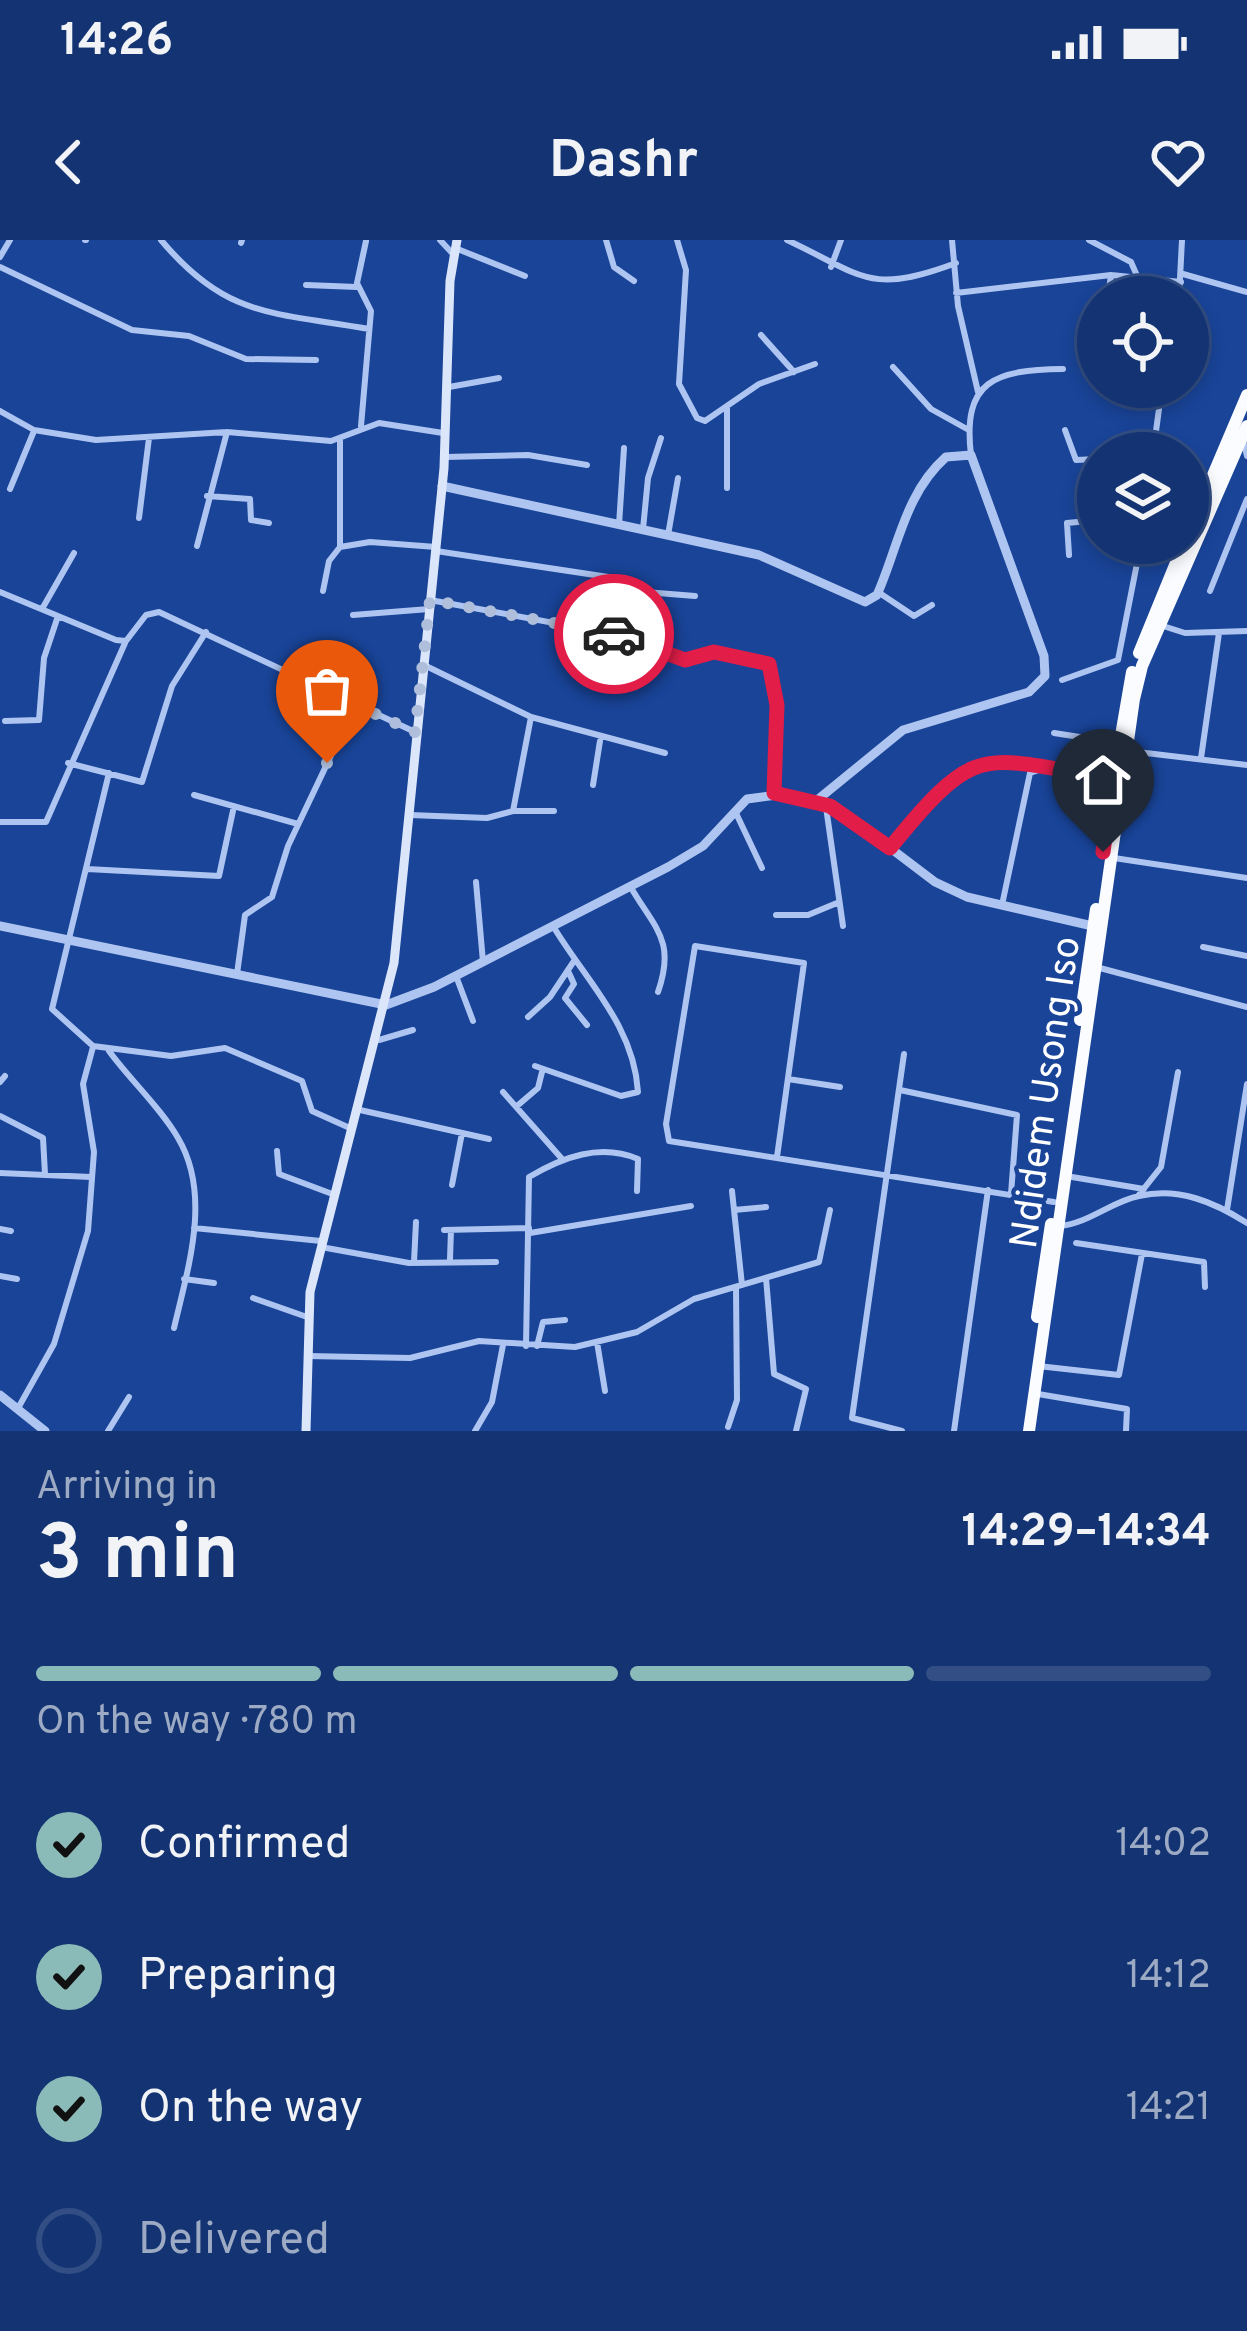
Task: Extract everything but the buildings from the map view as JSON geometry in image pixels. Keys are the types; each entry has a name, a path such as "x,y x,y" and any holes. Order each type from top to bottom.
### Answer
{"highway":[{"path":"1209,484 1247,395"},
{"name":"Ndidem Usong Iso","path":"1026,1431 1096,967 1113,778 1138,679 1245,432"},
{"name":"Ndidem Usong Iso","path":"1026,1431 1054,1202 1110,857 1134,666 1175,564"}],"main road":[{"path":"306,1431 307,1317 379,1040 401,908 447,434 455,248"}],"street":[{"path":"0,256 10,240"},
{"path":"161,240 190,275 229,302 369,329"},
{"path":"440,240 525,276"},
{"path":"606,240 614,267 634,281"},
{"path":"677,240 686,270 680,384 701,420 759,385 815,364"},
{"path":"787,240 850,275 905,280 956,263"},
{"path":"831,267 841,240"},
{"path":"952,240 956,293 978,392"},
{"path":"1089,240 1131,262 1137,276"},
{"path":"1182,240 1182,276"},
{"path":"361,426 370,365 371,311 357,287 366,241"},
{"path":"0,267 132,330 189,336 246,359 316,361"},
{"path":"956,293 1120,276"},
{"path":"1209,284 1247,292"},
{"path":"306,285 357,287"},
{"path":"761,335 794,372"},
{"path":"893,367 931,410 968,429"},
{"path":"821,802 903,730 1029,692 1046,676 1044,656 970,455 968,412 978,392 1018,370 1063,369"},
{"path":"448,387 499,378"},
{"path":"727,407 727,488"},
{"path":"0,411 34,430 96,440 226,432 340,440 361,426 379,423 447,434"},
{"path":"10,489 34,430"},
{"path":"1064,430 1077,460"},
{"path":"197,546 226,432"},
{"path":"1245,432 1247,456"},
{"path":"139,518 149,436"},
{"path":"643,530 648,478 662,438"},
{"path":"340,440 340,547"},
{"path":"620,525 624,448"},
{"path":"445,457 529,455 587,465"},
{"path":"442,486 781,562 857,602 872,600 878,592 907,511 931,472 946,457 970,455"},
{"path":"668,535 678,478"},
{"path":"207,496 250,499 251,520 269,523"},
{"path":"1210,591 1247,499"},
{"path":"1070,555 1067,523 1077,522"},
{"path":"323,591 328,560 340,547 370,542 615,578 645,592 695,596"},
{"path":"41,609 74,553"},
{"path":"1062,680 1118,659 1137,564"},
{"path":"0,592 126,641"},
{"path":"878,592 914,616 932,604"},
{"path":"353,615 430,604 619,635 693,662 714,652 769,664 777,705 774,793"},
{"path":"0,822 46,822 68,763 126,641 152,612 206,632 415,732"},
{"path":"5,721 39,720 44,658 58,616"},
{"path":"1159,625 1180,633 1247,631"},
{"path":"68,763 142,782 161,711 206,632"},
{"path":"1202,758 1219,633"},
{"path":"423,664 532,717 665,753"},
{"path":"237,975 245,915 272,897 298,824 356,705"},
{"path":"513,811 532,717"},
{"path":"1054,733 1247,765"},
{"path":"593,784 601,739"},
{"path":"890,848 960,771 999,760 1113,778"},
{"path":"1002,908 1028,779 1036,769"},
{"path":"109,773 52,1009 93,1046 172,1056 230,1049 302,1081 312,1111 355,1130"},
{"path":"0,926 386,1005 456,976 693,854 752,796 774,793 821,802 945,888 1002,908 1098,927"},
{"path":"194,795 298,824"},
{"path":"821,802 843,926"},
{"path":"86,869 219,876 234,806"},
{"path":"407,814 478,819 513,811 554,811"},
{"path":"735,811 762,868"},
{"path":"1110,857 1247,878"},
{"path":"476,882 483,962"},
{"path":"630,886 662,933 668,963 658,992"},
{"path":"776,915 808,915 837,903"},
{"path":"517,1106 538,1088 539,1068 621,1096 638,1092 630,1044 553,926"},
{"path":"777,1157 804,963 694,946 666,1136 777,1157 1054,1202"},
{"path":"1203,947 1247,956"},
{"path":"528,1017 569,973 574,961"},
{"path":"1096,967 1247,1007"},
{"path":"569,973 574,984 566,998 587,1025"},
{"path":"456,976 473,1021"},
{"path":"379,1040 413,1030"},
{"path":"16,1410 53,1344 88,1231 94,1152 82,1084 93,1046"},
{"path":"107,1048 180,1141 196,1205 174,1328"},
{"path":"902,1431 852,1418 904,1054"},
{"path":"1059,1226 1082,1223 1141,1192 1161,1167 1178,1072"},
{"path":"788,1079 840,1087"},
{"path":"1227,1210 1247,1084"},
{"path":"899,1090 1017,1115 1011,1194"},
{"path":"503,1092 563,1160"},
{"path":"360,1109 489,1139"},
{"path":"0,1116 44,1139 45,1174"},
{"path":"452,1185 462,1133"},
{"path":"277,1151 274,1164 279,1174 335,1195"},
{"path":"526,1346 529,1177 589,1152 634,1156 640,1164 637,1191"},
{"path":"0,1173 92,1178"},
{"path":"1066,1177 1190,1196 1247,1223"},
{"path":"728,1426 737,1400 739,1286 733,1190"},
{"path":"954,1431 988,1190"},
{"path":"450,1259 447,1230 530,1231 691,1206"},
{"path":"734,1210 766,1207"},
{"path":"304,1356 410,1358 478,1341 537,1346 597,1342 637,1332 686,1302 819,1262 830,1210"},
{"path":"414,1262 416,1222"},
{"path":"0,1228 11,1232"},
{"path":"194,1228 414,1262 496,1262"},
{"path":"1076,1243 1204,1262 1205,1287"},
{"path":"1038,1366 1119,1376 1142,1254"},
{"path":"0,1276 17,1279"},
{"path":"766,1278 774,1374 806,1389 796,1431"},
{"path":"184,1279 214,1283"},
{"path":"254,1298 307,1317"},
{"path":"537,1346 543,1322 566,1320"},
{"path":"597,1342 605,1390"},
{"path":"475,1431 492,1402 503,1343"},
{"path":"1034,1393 1127,1409 1126,1431"},
{"path":"0,1395 45,1431"},
{"path":"108,1431 129,1397"}],"way so far":[{"path":"327,763 356,705 415,732 430,600 614,634"}],"route":[{"path":"614,634 693,662 714,652 769,664 777,705 774,793 830,806 890,848 947,781 978,762 999,760 1113,778 1103,852"}]}
